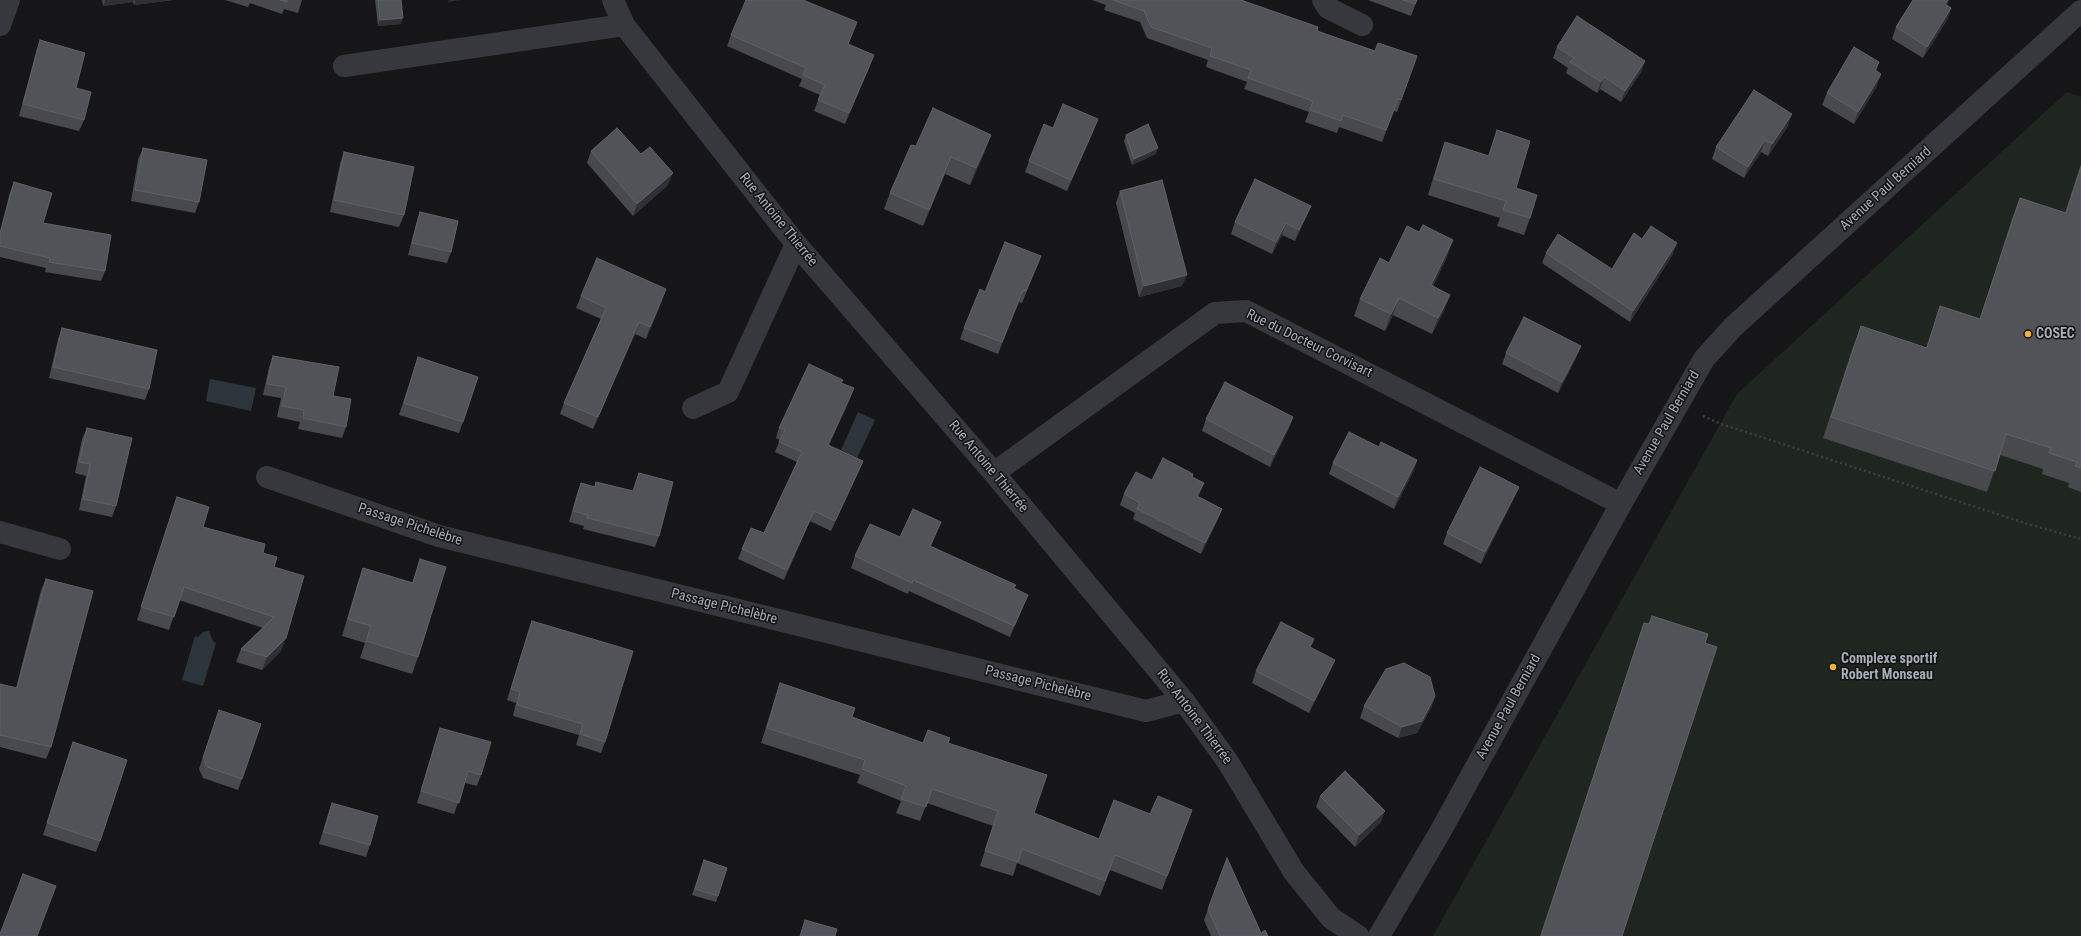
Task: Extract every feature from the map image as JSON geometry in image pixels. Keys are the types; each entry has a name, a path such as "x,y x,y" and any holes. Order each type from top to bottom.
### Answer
{"street":[{"path":"0,25 9,0"},
{"name":"Rue Antoine Thierrée","path":"613,0 624,25 796,244 994,473 1184,701 1228,762 1294,872 1331,918 1358,936"},
{"path":"1323,0 1328,8 1362,25"},
{"name":"Avenue Paul Berniard","path":"1379,936 1440,832 1677,403 1704,359 1733,327 2081,11"},
{"path":"344,66 624,25"},
{"path":"693,408 728,392 796,244"},
{"name":"Rue du Docteur Corvisart","path":"994,473 1215,313 1246,311 1621,504"},
{"name":"Passage Pichelèbre","path":"267,477 439,536 1146,711 1184,701"},
{"path":"0,532 60,549"}],"path":[{"path":"1677,403 1721,424 2028,524 2081,539"}],"shaded area":[{"name":"Complexe sportif Robert Monseau","path":"2067,92 2081,97 2081,936 1433,936 1737,394"},
{"path":"210,379 256,388 251,411 206,401"},
{"path":"858,412 875,420 857,458 841,450"},
{"path":"209,631 213,641 216,643 203,686 182,680 195,636 198,637 203,632"}],"building":[{"path":"378,0 401,0 403,18 380,20"},
{"path":"746,0 803,0 857,22 848,44 874,55 849,113 818,100 825,85 803,75 806,68 731,35"},
{"path":"1113,0 1241,0 1318,27 1317,31 1375,51 1378,43 1417,56 1401,100 1398,99 1386,130 1343,115 1341,121 1310,110 1313,101 1248,78 1251,70 1210,56 1212,48 1151,27 1144,11"},
{"path":"1403,0 1417,0 1415,4"},
{"path":"1913,0 1948,0 1945,4 1951,8 1927,47 1896,27"},
{"path":"1577,16 1645,61 1625,91 1604,77 1601,82 1570,62 1574,58 1557,47"},
{"path":"40,40 85,53 76,88 91,92 84,120 23,104"},
{"path":"1854,47 1879,62 1875,70 1881,74 1858,112 1827,93"},
{"path":"1754,90 1792,114 1772,144 1765,140 1748,167 1716,147"},
{"path":"1063,104 1098,119 1071,180 1029,161 1044,124 1053,128"},
{"path":"933,108 991,135 976,168 951,157 929,210 890,193 911,145 916,146"},
{"path":"1148,124 1158,148 1134,159 1126,135"},
{"path":"617,128 641,154 650,147 673,173 637,204 591,151"},
{"path":"1497,130 1530,141 1516,188 1537,195 1530,218 1503,210 1506,201 1434,179 1445,142 1489,156"},
{"path":"143,148 207,160 199,202 135,190"},
{"path":"344,152 414,167 404,215 334,200"},
{"name":"COSEC","path":"2081,167 2081,468 2075,466 2077,462 2049,453 2051,448 2006,434 1995,471 1831,417 1861,326 1927,348 1940,306 1980,319 2020,198 2066,213"},
{"path":"1255,179 1311,206 1299,230 1286,223 1276,242 1235,222"},
{"path":"1162,180 1187,275 1144,286 1120,191"},
{"path":"14,182 52,193 43,223 111,235 105,271 49,262 50,258 0,246 0,234"},
{"path":"420,212 458,221 451,252 412,243"},
{"path":"1423,225 1453,240 1431,285 1450,295 1438,318 1399,298 1391,314 1360,299 1380,258 1389,263 1407,226 1419,232"},
{"path":"1651,226 1677,243 1633,311 1546,253 1558,234 1612,269 1634,233 1642,239"},
{"path":"1005,242 1041,256 1026,291 1023,290 1002,342 964,328 980,289 985,292"},
{"path":"597,258 666,289 650,327 639,322 598,417 564,403 606,308 581,296"},
{"path":"1524,317 1581,346 1562,382 1506,353"},
{"path":"62,328 157,350 149,389 53,367"},
{"path":"273,356 339,367 333,396 351,399 346,427 303,418 304,410 282,406 286,387 267,384"},
{"path":"418,357 478,377 463,422 404,403"},
{"path":"809,364 843,380 841,383 854,388 828,445 863,461 835,521 814,511 787,570 742,549 751,528 764,533 802,452 779,442 785,430 779,428"},
{"path":"1225,382 1293,417 1274,455 1206,419"},
{"path":"87,428 132,438 116,506 83,499 90,464 79,462"},
{"path":"1349,432 1379,447 1381,442 1417,460 1398,497 1333,463"},
{"path":"1163,458 1193,474 1192,477 1204,483 1197,496 1222,509 1205,543 1137,509 1140,503 1124,494 1136,472 1152,480"},
{"path":"1480,467 1519,487 1485,552 1447,533"},
{"path":"639,473 673,482 659,536 587,518 588,515 573,511 581,483 595,487 596,482 633,491"},
{"path":"177,497 209,507 203,527 265,544 263,553 277,557 274,567 304,576 286,638 267,657 241,649 274,617 184,587 174,617 141,607"},
{"path":"913,509 941,522 930,546 1016,585 1014,588 1028,595 1014,626 913,580 912,583 855,556 870,524 900,537"},
{"path":"420,559 446,567 418,657 366,641 371,626 348,619 363,568 413,583"},
{"path":"46,579 93,591 51,747 0,735 0,684 17,688"},
{"path":"1652,616 1708,634 1705,643 1717,647 1622,936 1541,936 1644,623 1649,624"},
{"path":"532,621 633,651 605,742 580,734 583,724 517,705 520,692 511,689"},
{"path":"1281,622 1314,639 1310,647 1335,660 1314,701 1256,671"},
{"path":"1404,663 1430,677 1435,696 1422,721 1402,727 1364,706 1386,669"},
{"path":"780,683 855,708 852,717 923,743 928,730 950,738 948,743 1047,775 1034,813 1099,839 1114,800 1150,814 1158,796 1192,810 1167,876 1115,855 1105,881 1022,849 1018,862 985,851 998,811 932,789 926,807 901,799 906,786 862,769 865,760 767,728"},
{"path":"219,710 261,724 242,779 207,767 203,758"},
{"path":"440,728 491,742 481,775 468,771 459,803 421,791"},
{"path":"73,742 127,760 100,841 47,823"},
{"path":"1345,771 1385,811 1359,835 1320,796"},
{"path":"332,803 378,816 370,845 324,832"},
{"path":"1227,858 1261,933 1265,930 1268,936 1220,936 1208,909"},
{"path":"704,860 727,868 718,896 695,889"},
{"path":"23,874 56,886 37,936 0,936 0,934"},
{"path":"805,920 837,929 835,936 800,936"}],"place":[{"name":"COSEC","path":"2028,334"},
{"name":"Complexe sportif Robert Monseau","path":"1833,667"}]}
